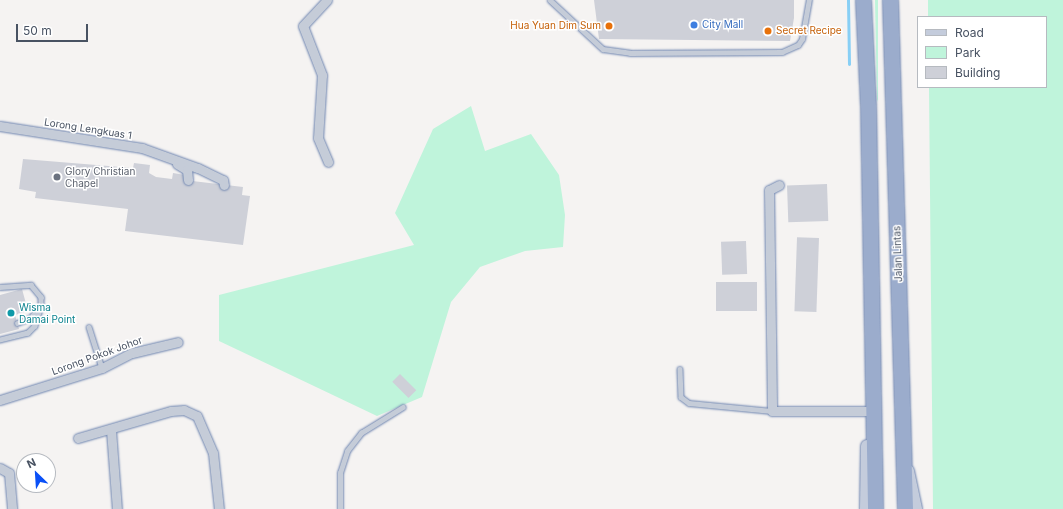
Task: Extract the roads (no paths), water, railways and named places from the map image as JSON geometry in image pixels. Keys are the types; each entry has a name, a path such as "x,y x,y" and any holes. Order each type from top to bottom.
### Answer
{"highway":[{"path":"863,0 868,104 875,414 875,509"},
{"name":"Jalan Lintas","path":"890,0 905,460 905,509"},
{"path":"868,104 876,110 888,104 891,67"}],"main road":[{"path":"866,509 867,447 875,414"},
{"path":"905,460 916,509"}],"street":[{"path":"327,0 303,26 322,75 318,138 328,162"},
{"name":"Lorong Lengkuas 1","path":"0,126 142,148 223,180 224,185"},
{"name":"Lorong Lengkuas 1","path":"171,159 187,170 188,180"},
{"path":"779,185 769,190 772,411 875,414"},
{"name":"Lorong Pokok Johor","path":"0,400 102,368 132,353 178,342"},
{"path":"78,438 111,430 171,411 184,410 197,416 213,453 219,509"},
{"path":"111,430 117,509"},
{"path":"0,468 9,473 12,509"}],"lane":[{"path":"550,0 607,50 678,53 782,52 790,49 802,39 809,0"},
{"path":"857,0 863,18"},
{"path":"0,287 31,285 41,298 41,306 35,326 28,333 0,340"},
{"path":"17,323 30,318 41,306"},
{"path":"89,327 102,368"},
{"path":"680,369 681,397 689,403 772,411"},
{"path":"340,509 340,473 347,451 361,433 403,407"}],"waterway":[{"path":"848,0 849,64"}],"place":[{"name":"City Mall","path":"694,25"},
{"name":"Hua Yuan Dim Sum","path":"609,26"},
{"name":"Secret Recipe","path":"768,31"},
{"name":"Glory Christian Chapel","path":"57,177"},
{"name":"Wisma Damai Point","path":"11,313"}]}
